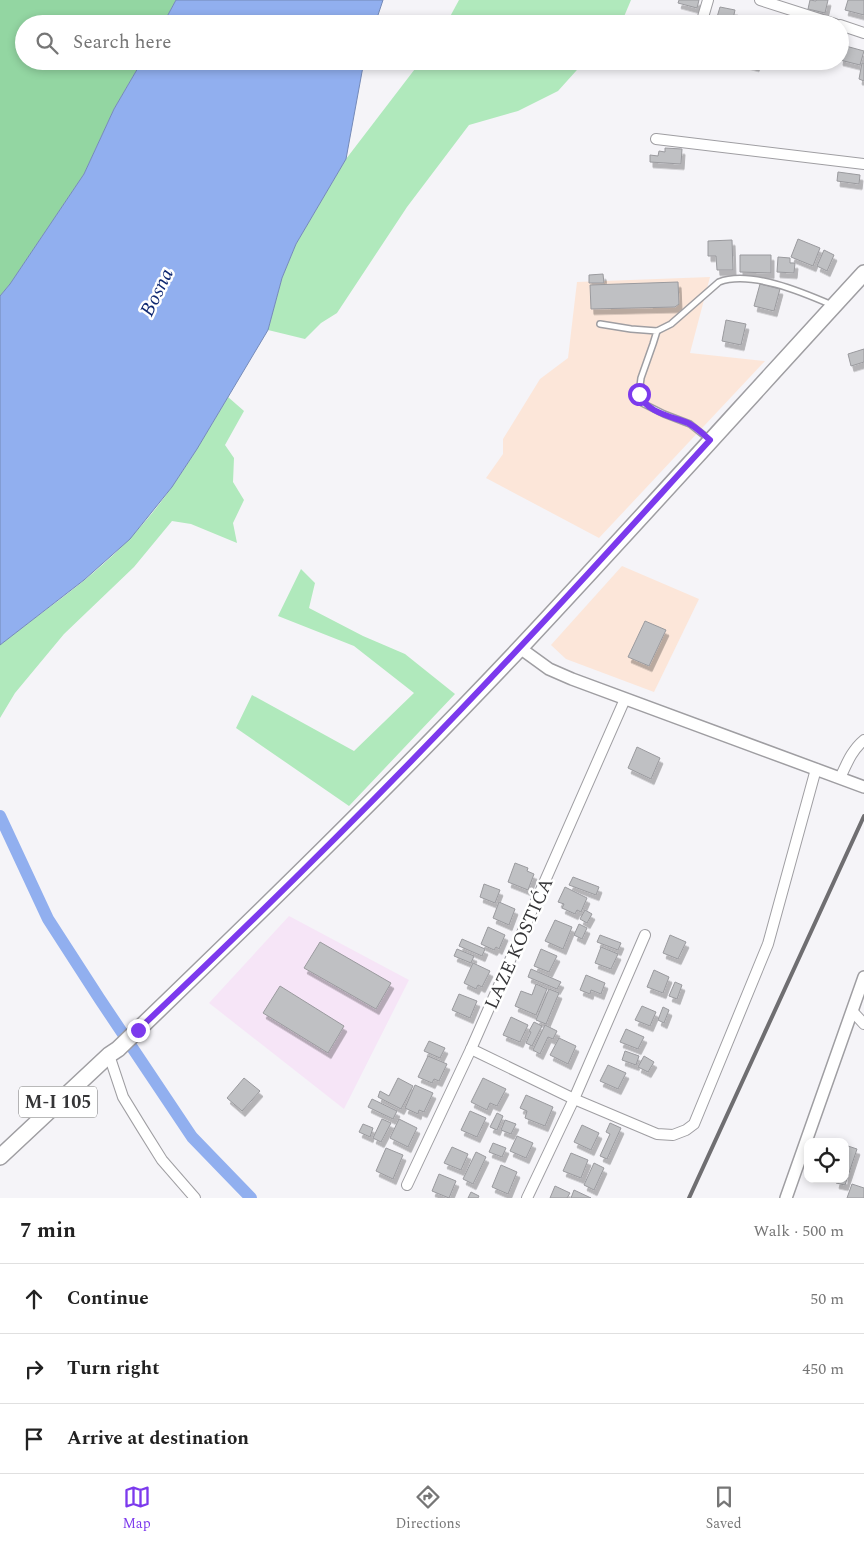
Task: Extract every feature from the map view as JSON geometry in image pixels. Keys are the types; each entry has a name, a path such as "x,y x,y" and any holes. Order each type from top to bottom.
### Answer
{"main road":[{"name":"M-I 105","path":"0,1157 200,971 371,802 520,648 864,273"}],"street":[{"path":"704,15 708,0"},
{"path":"760,0 807,15"},
{"path":"849,28 864,33"},
{"path":"656,138 864,164"},
{"path":"520,648 549,669 572,679 864,787"},
{"name":"LAZE KOSTIĆA","path":"407,1184 471,1049 625,699"},
{"path":"840,778 851,754 864,740"},
{"path":"471,1049 574,1099 657,1134 673,1135 686,1130 694,1124 768,944 816,769"},
{"path":"527,1198 574,1099 645,934"},
{"path":"786,1198 864,977"},
{"path":"853,1012 864,1024"},
{"path":"113,1052 123,1097 162,1160 195,1198"}],"lane":[{"path":"600,324 657,331 671,324 713,287 727,279 770,282 834,306"},
{"path":"657,331 641,378 639,394 642,403 690,424 710,440"}],"shaded area":[{"path":"710,277 690,353 765,361 599,538 486,478 503,454 503,439 540,379 568,358 577,282"},
{"path":"622,566 699,599 654,692 566,659 551,645"},
{"path":"289,916 409,980 344,1109 209,1003"}],"green space":[{"path":"0,0 176,0 168,15 15,15 15,70 137,70 114,109 84,174 0,296"},
{"path":"459,0 631,0 625,15 451,15"},
{"path":"414,70 577,70 558,91 518,111 469,125 407,207 337,313 321,323 305,339 268,330 282,278 296,244 346,159"},
{"path":"228,397 244,411 225,445 234,458 233,482 244,500 233,523 237,543 191,524 172,521 134,567 64,634 15,693 0,718 0,645 84,581 145,522 195,452"},
{"path":"301,569 315,583 309,608 363,636 405,654 455,694 349,806 236,728 252,695 354,751 414,693 354,646 278,616"}],"water":[{"path":"176,0 383,0 378,15 168,15"},
{"name":"Bosna","path":"137,70 362,70 346,159 296,244 282,278 268,330 197,449 172,487 130,539 84,580 0,645 0,296 84,174 114,109"}],"building":[{"path":"679,0 699,0 697,8 678,3"},
{"path":"810,0 828,0 825,13 808,9"},
{"path":"848,0 864,0 864,15 845,10"},
{"path":"720,7 735,10 734,15 718,15"},
{"path":"849,47 864,51 860,65 849,62"},
{"path":"862,63 864,63 864,81 859,79"},
{"path":"665,148 682,149 681,164 650,162 650,155 658,156 659,151 665,152"},
{"path":"838,172 860,175 859,184 837,181"},
{"path":"798,239 820,248 813,266 791,257"},
{"path":"732,240 733,270 717,270 716,256 708,256 708,241"},
{"path":"824,250 834,255 827,271 817,266"},
{"path":"740,255 771,255 771,273 740,272"},
{"path":"778,257 790,258 790,263 795,263 794,273 777,272"},
{"path":"603,274 604,283 589,283 589,275"},
{"path":"678,282 679,304 675,307 591,309 590,285"},
{"path":"760,284 780,289 774,311 754,306"},
{"path":"726,320 746,324 741,345 722,341"},
{"path":"864,349 864,362 851,366 848,354"},
{"path":"645,621 666,630 649,666 628,657"},
{"path":"637,747 660,758 651,779 628,768"},
{"path":"515,863 528,868 527,871 534,874 528,890 508,882"},
{"path":"573,877 599,887 596,895 569,885"},
{"path":"484,884 500,890 495,903 480,897"},
{"path":"565,887 587,898 581,912 577,910 575,914 562,908 564,904 558,902"},
{"path":"499,902 515,909 509,925 493,918"},
{"path":"585,910 592,914 587,923 580,919"},
{"path":"555,920 572,927 563,949 545,941"},
{"path":"579,924 587,928 582,939 574,935"},
{"path":"488,927 505,935 499,949 496,947 494,950 481,944"},
{"path":"600,935 621,943 618,950 597,942"},
{"path":"670,935 686,942 678,959 663,953"},
{"path":"462,939 485,949 482,956 459,946"},
{"path":"320,942 391,983 376,1009 304,968"},
{"path":"601,947 618,954 611,969 595,963"},
{"path":"457,949 474,956 471,963 454,956"},
{"path":"541,949 557,956 549,972 534,966"},
{"path":"473,963 490,971 482,987 478,985 476,989 464,983"},
{"path":"531,969 561,982 557,989 528,977"},
{"path":"654,970 669,977 663,993 647,987"},
{"path":"586,975 605,983 601,994 591,990 590,994 580,990"},
{"path":"675,982 682,985 677,999 669,996"},
{"path":"536,984 547,989 536,1015 515,1006 521,991 532,995"},
{"path":"280,986 344,1026 328,1053 263,1013"},
{"path":"549,989 559,993 546,1024 536,1020"},
{"path":"459,994 477,1001 470,1018 452,1010"},
{"path":"642,1006 656,1012 650,1026 635,1020"},
{"path":"663,1007 669,1010 664,1023 658,1020"},
{"path":"511,1017 528,1025 520,1042 503,1035"},
{"path":"534,1022 542,1026 532,1046 526,1043"},
{"path":"545,1025 557,1031 553,1039 548,1037 540,1054 533,1050"},
{"path":"626,1029 644,1037 638,1049 620,1042"},
{"path":"559,1038 576,1046 568,1064 550,1055"},
{"path":"429,1041 445,1048 440,1058 424,1051"},
{"path":"625,1051 639,1056 636,1065 622,1060"},
{"path":"428,1056 447,1064 439,1081 434,1079 432,1083 418,1077"},
{"path":"644,1056 654,1062 648,1072 638,1067"},
{"path":"608,1065 626,1073 618,1089 600,1081"},
{"path":"244,1078 260,1091 242,1111 227,1098"},
{"path":"398,1078 413,1086 401,1109 378,1097 380,1091 389,1096"},
{"path":"483,1078 506,1089 497,1106 490,1103 487,1110 471,1102"},
{"path":"415,1085 433,1093 424,1112 419,1110 418,1114 405,1108"},
{"path":"526,1095 553,1107 545,1126 525,1118 527,1111 520,1108"},
{"path":"372,1099 397,1111 393,1119 368,1107"},
{"path":"470,1111 486,1118 477,1137 461,1130"},
{"path":"497,1113 503,1116 497,1130 490,1127"},
{"path":"382,1119 391,1123 381,1142 373,1138"},
{"path":"399,1119 417,1128 408,1147 390,1138"},
{"path":"505,1120 516,1124 511,1134 501,1130"},
{"path":"610,1123 621,1128 607,1159 600,1156 610,1134 606,1132"},
{"path":"363,1124 373,1128 370,1137 359,1132"},
{"path":"582,1125 599,1133 591,1150 574,1142"},
{"path":"517,1136 533,1143 526,1158 510,1151"},
{"path":"493,1143 506,1148 502,1157 489,1152"},
{"path":"849,1146 857,1149 849,1173"},
{"path":"452,1147 468,1154 461,1170 444,1163"},
{"path":"386,1148 403,1155 393,1179 376,1171"},
{"path":"476,1152 486,1157 473,1184 463,1179"},
{"path":"571,1153 588,1160 581,1178 563,1171"},
{"path":"594,1163 604,1168 594,1190 584,1185"},
{"path":"501,1165 517,1172 508,1194 492,1187"},
{"path":"439,1174 456,1181 449,1198 432,1191"},
{"path":"852,1184 864,1188 864,1198 847,1198"},
{"path":"555,1186 570,1193 567,1198 550,1198"},
{"path":"574,1190 591,1198 571,1198"},
{"path":"471,1192 479,1196 478,1198 468,1198"}],"waterway":[{"path":"0,816 48,919 99,998 192,1137 251,1198"}],"railway":[{"path":"689,1198 864,816"}],"route":[{"path":"138,1030 371,802 520,648 710,440 690,424 642,403 639,394"}]}
